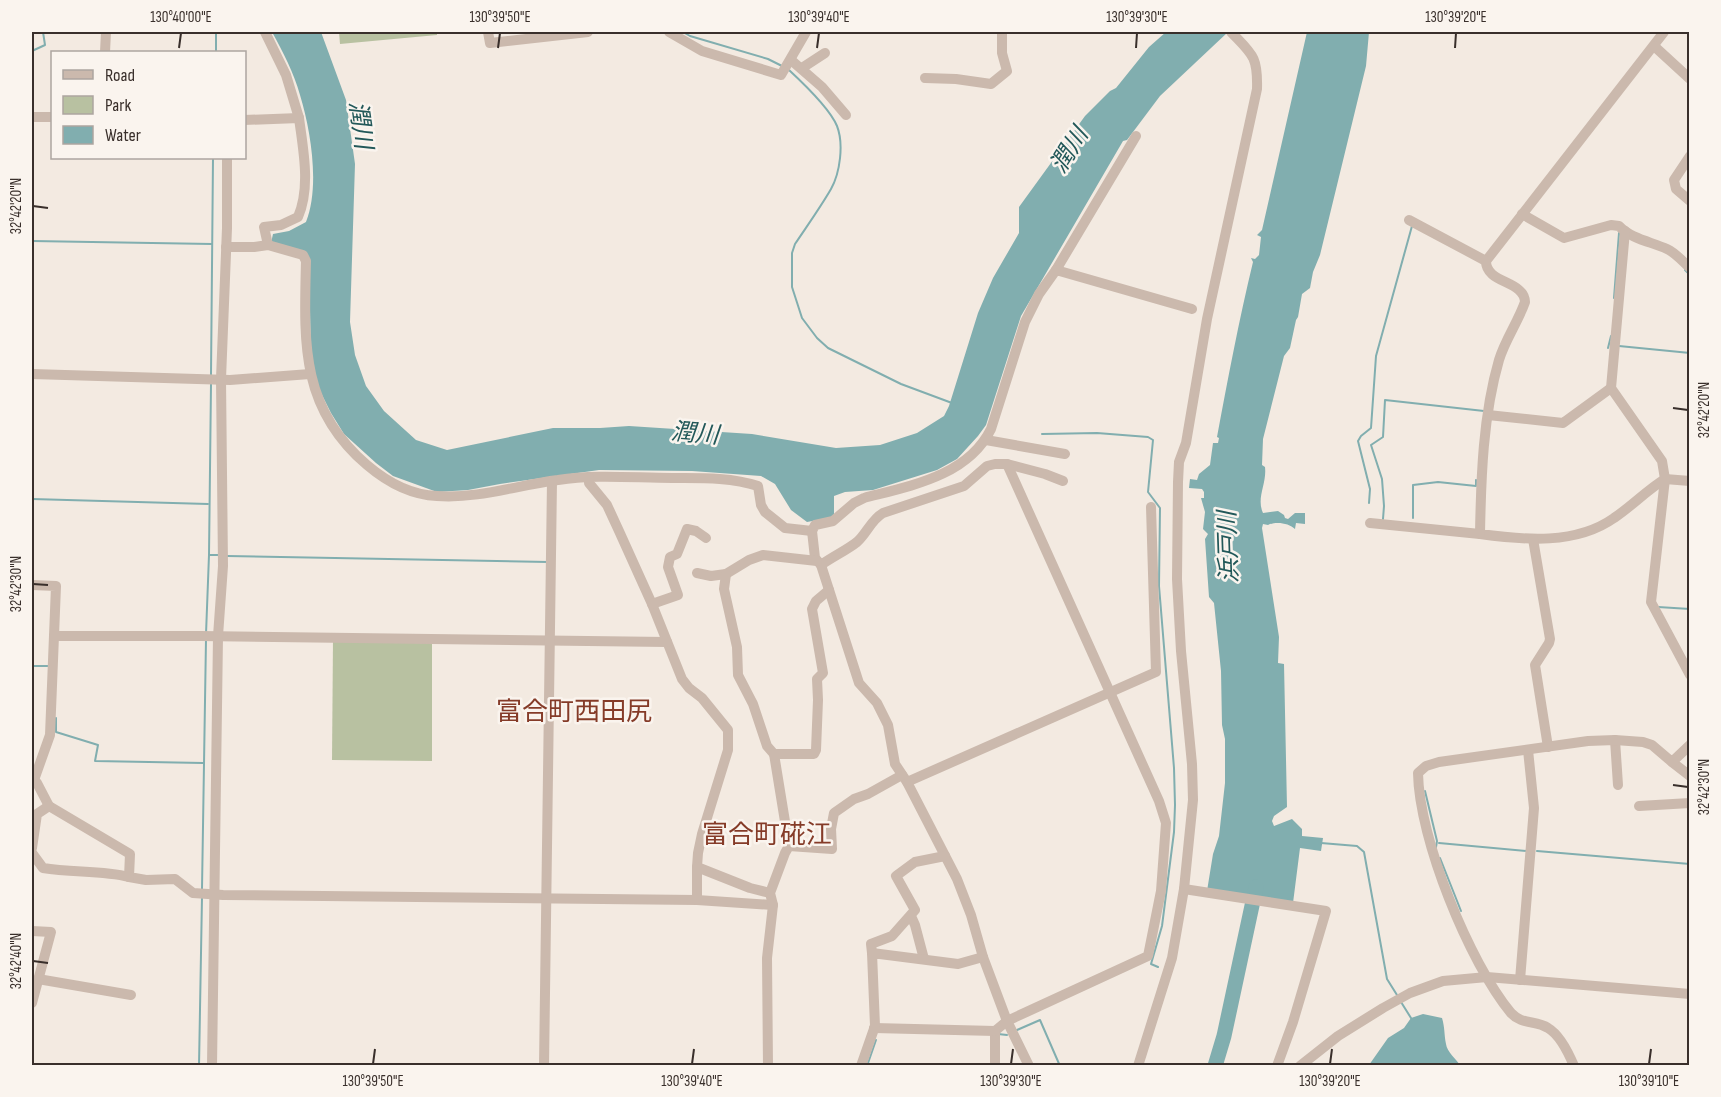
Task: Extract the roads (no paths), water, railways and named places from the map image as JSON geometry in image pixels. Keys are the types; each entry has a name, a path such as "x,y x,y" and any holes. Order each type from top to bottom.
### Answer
{"street":[{"path":"105,51 106,32"},
{"path":"265,32 286,75 298,117 304,153 303,204 298,217 281,225 264,227 268,245"},
{"path":"488,32 489,43 588,32"},
{"path":"669,32 702,51 781,75 806,32"},
{"path":"925,78 994,83 1007,71 1002,53 1002,32"},
{"path":"1138,1065 1172,958 1184,889 1193,801 1177,579 1179,462 1186,443 1207,319 1257,88 1257,71 1253,55 1231,32"},
{"path":"1480,534 1480,494 1488,415 1499,360 1525,302 1525,296 1521,291 1491,274 1486,261 1664,32"},
{"path":"1654,46 1689,79"},
{"path":"802,68 825,53"},
{"path":"788,66 802,68 846,115"},
{"path":"32,117 51,117"},
{"path":"246,120 298,117"},
{"path":"1029,1065 1006,1021 957,879 895,764 888,726 877,703 859,683 818,561 812,533 815,525 834,521 854,503 864,498 953,470 986,440 1025,322 1136,136"},
{"path":"1689,156 1674,180 1676,189 1689,201"},
{"path":"212,1065 216,636 223,566 221,379 227,242 227,159"},
{"path":"1522,214 1564,238 1611,225 1620,226 1650,244 1670,250 1689,268"},
{"path":"1408,220 1486,261"},
{"path":"1625,231 1611,388 1662,461 1665,479 1652,602 1689,675"},
{"path":"227,242 254,247 268,245 303,255 306,261 304,336 310,374 320,403 329,423 351,452 375,472 398,486 416,493 458,497 552,481 589,478 700,478 745,482 759,486 761,505 765,512 785,528 812,533"},
{"path":"1056,270 1192,309"},
{"path":"32,374 221,379 310,374"},
{"path":"1488,415 1563,423 1611,388"},
{"path":"986,440 1065,454"},
{"path":"874,1028 995,1031 1006,1021 1148,956 1161,891 1166,823 1159,801 1007,464"},
{"path":"697,573 711,576 726,574 748,560 763,555 818,561 860,539 875,517 964,486 987,466 1007,464 1063,481"},
{"path":"589,478 589,483 607,505 652,604 682,679 702,698 728,730 728,750 698,853 697,900"},
{"path":"1370,523 1533,539 1573,536 1595,529 1612,520 1665,479 1689,481"},
{"path":"544,1065 552,481"},
{"path":"789,846 832,849 831,829 834,813 854,799 1155,672 1151,507"},
{"path":"652,604 678,595 668,567 670,557 677,554 687,529 696,531 706,538"},
{"path":"1533,539 1550,639 1535,665 1548,747"},
{"path":"726,574 724,589 736,647 738,675 753,704 767,746 774,754 789,846 770,893 773,905 767,958 768,1065"},
{"path":"32,585 56,586 50,735 33,779 49,806 130,854 129,877"},
{"path":"774,754 814,754 816,750 817,679 823,673 812,609 816,601 829,590"},
{"path":"54,636 667,642"},
{"path":"1615,740 1618,785"},
{"path":"1574,1065 1560,1041 1548,1028 1524,1022 1513,1014 1487,977 1452,904 1433,853 1419,790 1418,773 1426,766 1439,762 1588,741 1615,740 1652,745 1689,776"},
{"path":"1671,762 1689,746"},
{"path":"1520,980 1534,808 1528,750"},
{"path":"1639,806 1689,802"},
{"path":"32,848 37,813 49,806"},
{"path":"32,853 43,868 109,873 146,880 175,879 193,893 546,900 697,900 773,905"},
{"path":"861,1065 874,1028 870,944 892,936 915,910 896,876 915,862 945,856"},
{"path":"697,867 750,888 770,893"},
{"path":"1184,889 1326,911 1293,1022 1277,1065"},
{"path":"911,916 924,959"},
{"path":"32,930 51,932 32,1003"},
{"path":"872,952 958,964 983,957"},
{"path":"1299,1065 1338,1036 1383,1008 1410,993 1443,981 1487,977 1689,994"},
{"path":"38,979 131,995"},
{"path":"995,1031 995,1065"}],"water":[{"name":"潤川","path":"272,32 321,32 346,100 355,164 350,322 355,355 366,386 384,411 416,440 447,450 553,428 629,426 752,434 836,448 880,445 917,433 944,416 978,313 993,278 1019,233 1019,207 1085,116 1116,88 1149,47 1166,32 1228,32 1160,96 1127,140 1123,141 1021,316 986,425 978,436 957,459 937,470 873,490 845,492 834,496 834,517 807,522 791,510 775,484 761,476 692,471 599,470 468,490 437,492 393,476 344,434 319,389 311,362 309,259 271,243 273,234 289,231 306,222 313,192 308,125 291,71"},
{"path":"1307,32 1369,32 1366,66 1320,255 1310,288 1302,294 1290,348 1284,356 1263,439 1262,465 1265,467 1265,473 1261,507 1263,513 1278,511 1288,519 1295,513 1305,513 1305,524 1296,523 1295,529 1278,523 1263,524 1262,528 1279,637 1278,663 1284,664 1287,807 1274,816 1272,821 1274,826 1292,819 1302,829 1302,836 1323,838 1321,851 1300,848 1293,903 1207,891 1213,854 1219,836 1225,783 1225,739 1222,725 1221,671 1214,603 1209,597 1205,539 1208,534 1203,529 1205,512 1201,498 1204,498 1204,492 1202,489 1189,488 1190,479 1197,480 1199,474 1210,465 1213,443 1218,443 1219,438 1217,437 1253,262 1251,258 1255,259 1259,255 1261,237 1257,235 1262,230"},
{"path":"1423,1014 1442,1018 1447,1047 1460,1065 1369,1065 1388,1038 1404,1028 1411,1018"}],"waterway":[{"path":"32,51 45,45 43,32"},
{"path":"216,32 216,51"},
{"path":"683,32 768,59 782,66"},
{"path":"789,70 829,112 837,126 840,141 839,167 834,182 795,244 792,253 792,287 802,318 828,348 901,384 952,403"},
{"path":"211,375 213,159"},
{"path":"1369,503 1370,489 1358,441 1371,428 1376,356 1412,226"},
{"path":"1614,298 1619,233"},
{"path":"32,241 212,244"},
{"path":"1685,270 1690,275"},
{"path":"1608,348 1611,336"},
{"path":"1619,346 1690,353"},
{"path":"211,384 209,555 218,555"},
{"path":"1383,519 1382,479 1371,445 1383,437 1385,400 1484,411"},
{"path":"1042,434 1097,433 1148,437 1153,440 1148,492 1160,508 1159,586 1175,805 1174,832 1162,926 1151,964 1158,967"},
{"path":"1413,518 1413,485 1438,482 1476,486 1476,480"},
{"path":"32,499 208,504"},
{"path":"206,634 209,555"},
{"path":"227,556 548,562"},
{"path":"1658,607 1690,609"},
{"path":"202,889 206,639"},
{"path":"32,666 49,666"},
{"path":"56,718 56,732 98,745 95,761 203,763"},
{"path":"1425,791 1437,841 1436,847"},
{"path":"1321,843 1357,846 1364,852 1387,979 1397,995"},
{"path":"1439,843 1527,851"},
{"path":"1537,851 1690,864"},
{"path":"1440,858 1461,911"},
{"name":"浜戸川","path":"1215,1066 1224,1036 1256,887"},
{"path":"199,1066 202,897"},
{"path":"1401,1002 1411,1018"},
{"path":"1017,1030 1040,1020 1060,1066"},
{"path":"998,1034 1007,1035"},
{"path":"867,1066 876,1040"}],"district":[{"name":"富合町西田尻","path":"574,711"},
{"name":"富合町硴江","path":"767,834"}]}
